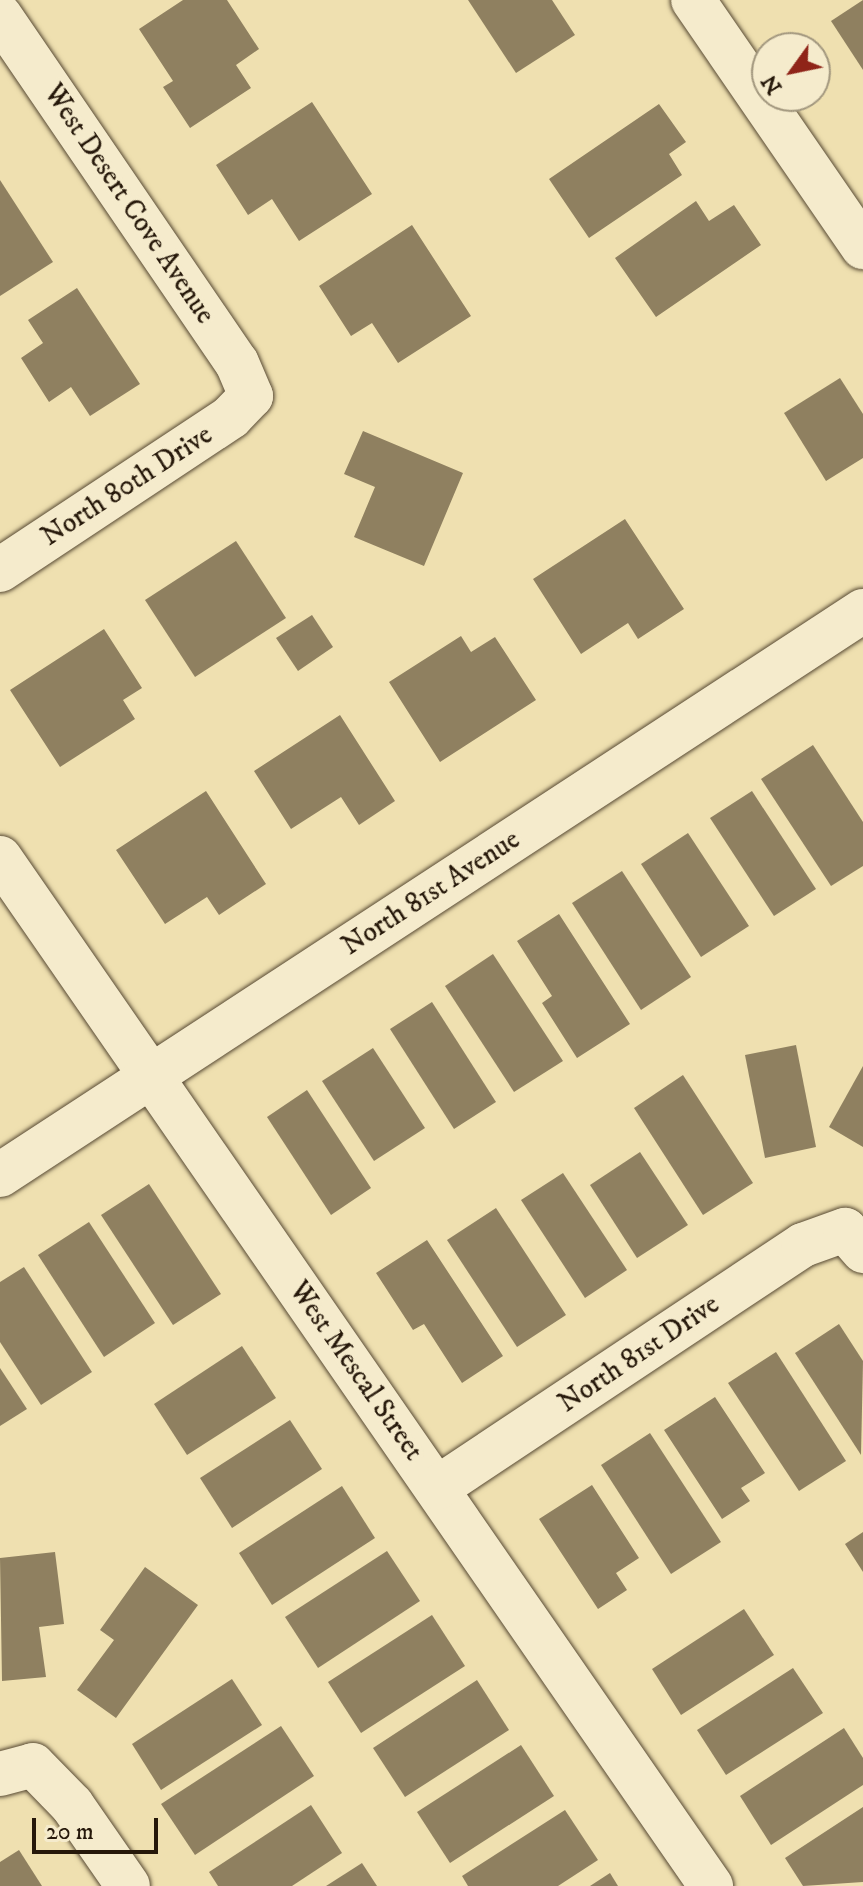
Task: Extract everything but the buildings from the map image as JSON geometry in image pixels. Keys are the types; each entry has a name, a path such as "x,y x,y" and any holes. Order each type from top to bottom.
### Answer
{"street":[{"path":"693,0 863,247"},
{"name":"West Desert Cove Avenue","path":"0,16 237,363 251,396"},
{"name":"North 80th Drive","path":"0,570 231,417 251,396"},
{"name":"North 81st Avenue","path":"0,1175 863,611"},
{"name":"West Mescal Street","path":"0,858 711,1886"},
{"name":"North 81st Drive","path":"437,1488 803,1245 854,1241"},
{"path":"17,1770 72,1805 128,1886"}]}
